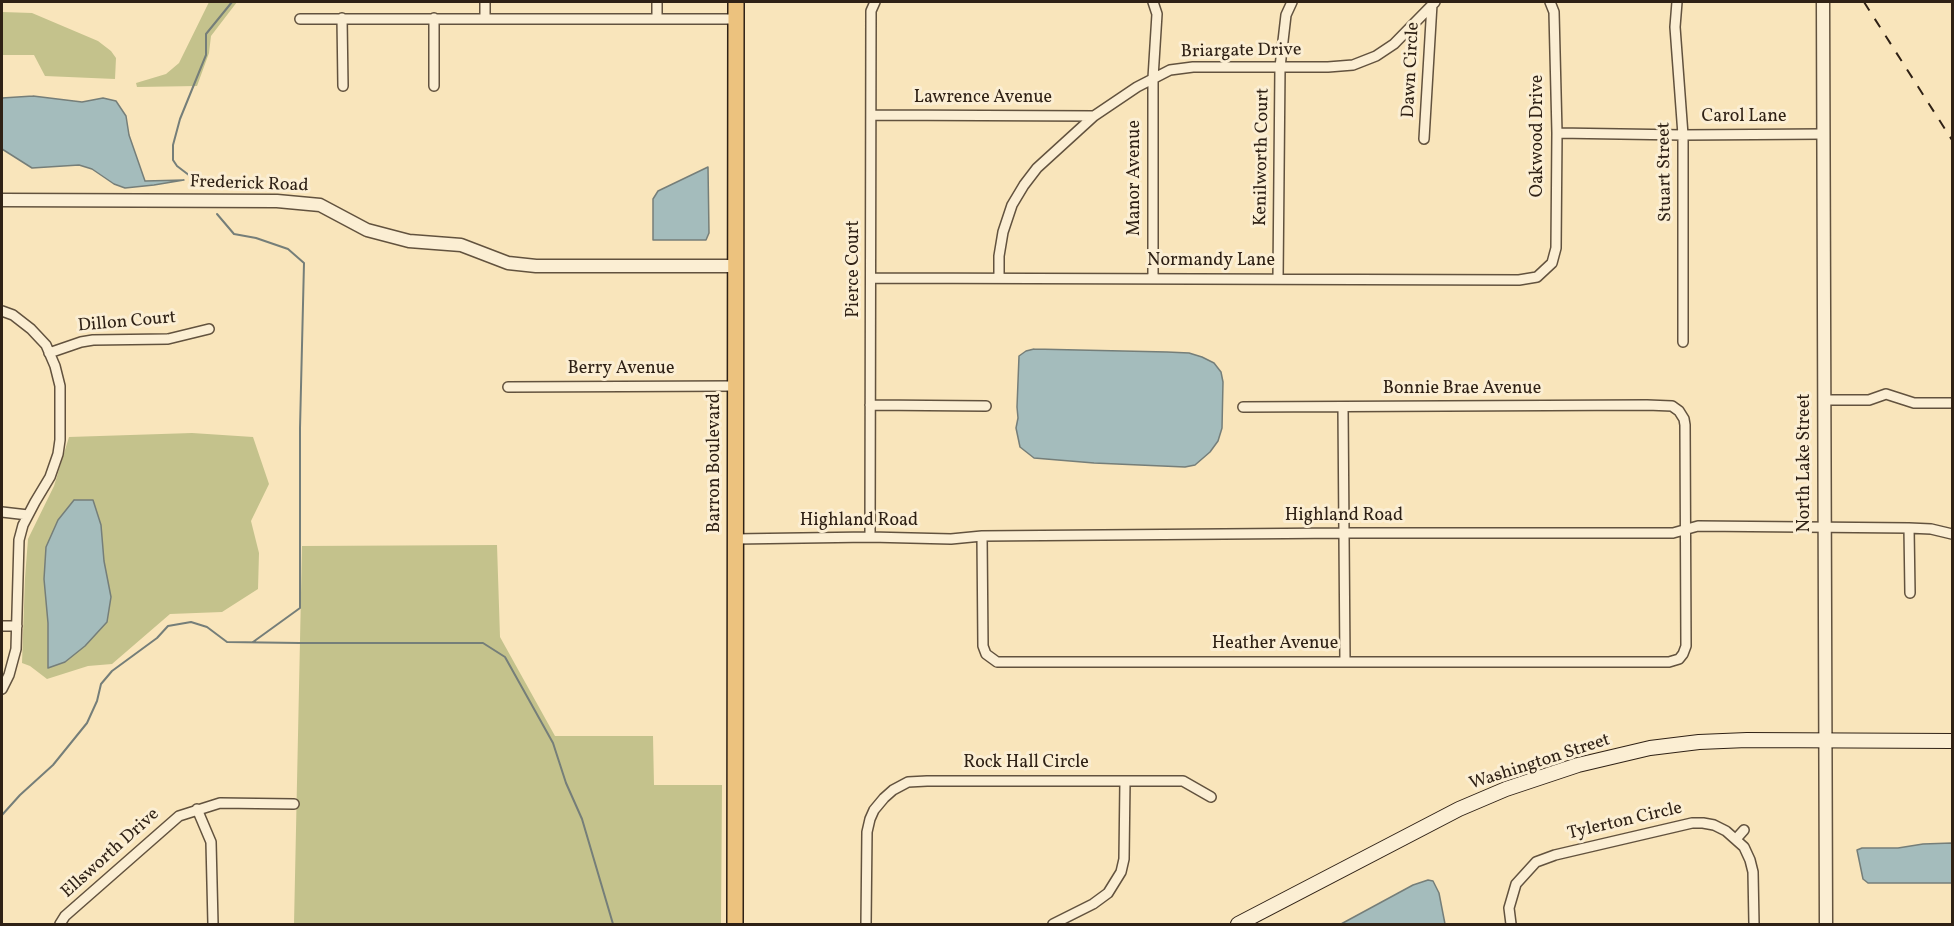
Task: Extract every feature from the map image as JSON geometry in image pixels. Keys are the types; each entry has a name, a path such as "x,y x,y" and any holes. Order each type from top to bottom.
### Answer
{"main road":[{"name":"Barron Boulevard","path":"735,924 736,2"},
{"name":"Washington Street","path":"1238,924 1460,809 1506,789 1578,765 1650,748 1699,742 1748,740 1953,741"}],"street":[{"path":"485,2 486,18"},
{"path":"657,2 657,18"},
{"name":"Pierce Court","path":"870,537 872,11 875,2"},
{"name":"Manor Avenue","path":"1153,2 1156,14 1153,78 1153,278"},
{"name":"Kenilworth Court","path":"1278,279 1280,67 1287,15 1292,2"},
{"name":"Briargate Drive","path":"999,278 999,256 1003,232 1012,205 1024,184 1037,168 1094,116 1153,78 1170,70 1193,67 1353,65 1376,56 1394,44 1433,2"},
{"name":"Dawn Circle","path":"1424,139 1433,2"},
{"name":"Oakwood Drive","path":"1547,269 1552,263 1556,248 1557,133 1554,12 1551,2"},
{"name":"Stuart Street","path":"1677,2 1675,27 1683,135 1683,342"},
{"name":"North Lake Street","path":"1823,2 1826,924"},
{"path":"342,18 343,86"},
{"path":"434,18 434,86"},
{"path":"300,19 736,19"},
{"name":"Lawrence Avenue","path":"872,115 1094,116"},
{"name":"Carol Lane","path":"1557,133 1823,134"},
{"name":"Frederick Road","path":"2,200 277,201 321,206 367,230 409,241 461,245 508,263 536,266 735,266"},
{"name":"Normandy Lane","path":"872,278 1520,280 1536,277 1547,269"},
{"path":"2,310 32,329 46,345 56,366 60,386 58,454 50,477 23,525 18,552 16,649 9,675 2,689"},
{"name":"Dillon Court","path":"50,353 93,340 168,339 209,329"},
{"name":"Berry Avenue","path":"508,387 735,386"},
{"path":"1824,400 1869,400 1886,394 1914,403 1953,403"},
{"path":"870,405 986,406"},
{"name":"Bonnie Brae Avenue","path":"1243,407 1672,406 1679,411 1685,425 1685,530"},
{"path":"1343,408 1345,662"},
{"path":"2,512 28,515"},
{"name":"Highland Road","path":"735,539 870,537 951,539 982,536 1345,533 1673,533 1698,526 1909,528 1931,529 1953,534"},
{"path":"1909,528 1910,593"},
{"name":"Heather Avenue","path":"982,536 983,646 986,654 997,662 1669,662 1679,659 1686,646 1685,530"},
{"path":"2,626 17,626"},
{"name":"Rock Hall Circle","path":"866,924 867,832 882,795 908,782 927,780 1183,780 1211,797"},
{"path":"1053,924 1093,904 1108,893 1121,872 1124,859 1125,780"},
{"name":"Ellsworth Drive","path":"60,924 65,916 179,816 220,803 294,804"},
{"path":"197,809 211,842 213,924"},
{"name":"Tylerton Circle","path":"1511,924 1509,908 1515,884 1536,862 1555,855 1692,823 1714,825 1736,839"},
{"path":"1744,830 1736,839 1750,860 1753,872 1754,924"}],"shaded area":[{"path":"209,2 237,2 211,36 209,53 197,86 137,87 136,83 166,74 179,63"},
{"path":"2,12 32,13 98,41 116,58 115,79 45,76 34,55 2,55"},
{"path":"192,433 253,437 269,484 251,521 259,553 258,589 222,612 170,614 112,664 88,666 47,679 22,663 28,539 54,486 69,437"},
{"path":"497,545 500,637 555,736 653,736 654,785 722,785 721,924 294,924 302,546"}],"water":[{"path":"33,96 82,102 103,98 116,101 126,116 129,135 145,181 184,180 125,188 114,184 92,169 79,165 32,168 2,149 2,98"},
{"path":"708,167 709,233 706,240 653,240 653,199 658,191"},
{"path":"1034,349 1189,353 1214,363 1221,372 1223,382 1222,428 1218,441 1210,452 1195,465 1185,467 1034,458 1020,447 1016,428 1019,356"},
{"path":"74,500 93,500 101,525 104,561 111,597 107,622 85,646 65,662 48,668 48,623 44,579 46,547 58,520"},
{"path":"1952,843 1952,883 1868,883 1863,879 1857,850"},
{"path":"1428,880 1433,881 1439,893 1445,924 1341,924 1413,885"}],"waterway":[{"path":"198,182 177,166 173,160 173,145 180,119 206,55 206,34 232,2"},
{"path":"217,214 234,234 256,238 288,249 304,263 300,428 300,608 253,642"},
{"path":"2,815 53,765 87,723 97,701 101,684 112,671 157,638 168,626 191,622 207,627 227,642 483,643 505,657 553,743 566,783 582,819 613,924"}],"railway":[{"path":"1864,2 1952,140"}]}
